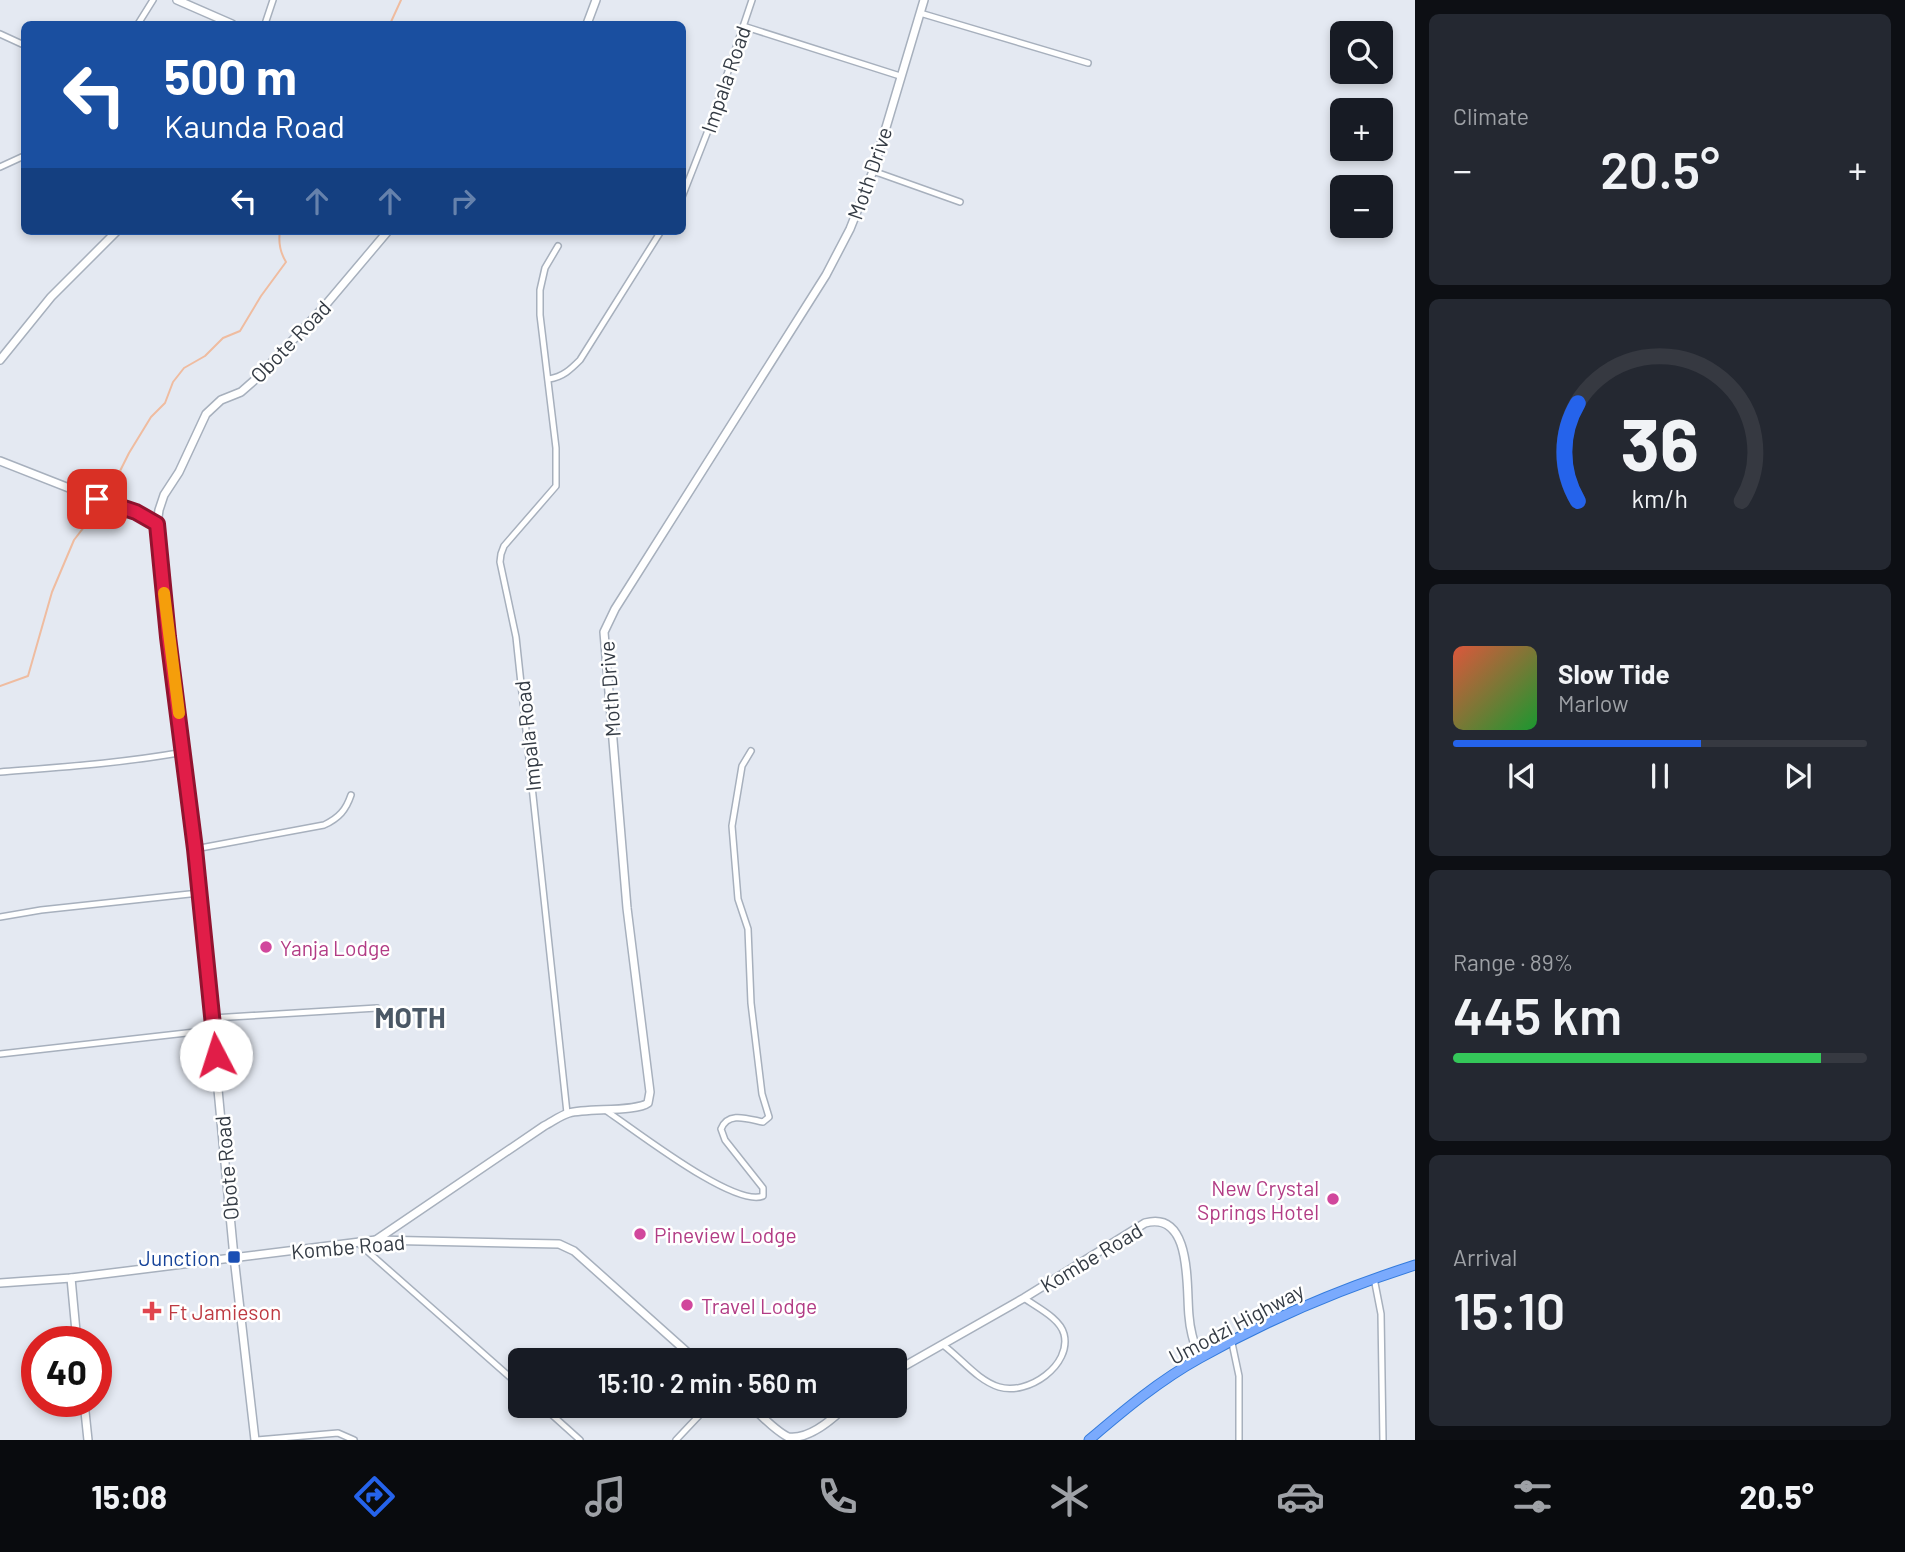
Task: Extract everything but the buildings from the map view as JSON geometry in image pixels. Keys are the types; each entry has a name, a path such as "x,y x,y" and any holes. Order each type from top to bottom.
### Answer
{"highway":[{"name":"Umodzi Highway","path":"1089,1440 1127,1408 1199,1358 1268,1322 1374,1278 1415,1265"}],"street":[{"path":"140,21 153,0"},
{"path":"177,0 225,21"},
{"path":"266,21 273,0"},
{"path":"588,21 596,0"},
{"name":"Impala Road","path":"686,182 709,128 752,0"},
{"name":"Moth Drive","path":"376,1240 567,1113 645,1106 649,1099 627,908 604,632 615,609 826,275 850,229 873,171 924,0"},
{"path":"920,13 1088,63"},
{"path":"743,26 900,76"},
{"path":"0,34 21,44"},
{"path":"0,167 21,157"},
{"path":"873,171 960,202"},
{"path":"0,360 51,297 113,235"},
{"name":"Obote Road","path":"256,1440 234,1257 200,893 168,637 157,524 164,495 179,472 206,414 221,400 241,392 258,377 323,308 385,235"},
{"path":"549,379 568,371 580,360 658,235"},
{"name":"Impala Road","path":"558,246 545,268 540,290 540,315 556,448 556,486 504,546 500,562 516,637 567,1113"},
{"path":"0,461 136,512 157,524"},
{"path":"603,1108 711,1181 745,1198 763,1196 763,1188 725,1140 721,1129 723,1123 733,1117 763,1122 769,1117 762,1094 751,1003 748,929 738,899 732,826 742,766 751,751"},
{"path":"0,772 135,760 184,752"},
{"path":"195,849 324,825 337,820 351,795"},
{"path":"0,917 41,909 200,893"},
{"path":"213,1018 377,1008"},
{"path":"0,1054 213,1030"},
{"name":"Kombe Road","path":"907,1365 1024,1298 1145,1223 1155,1221 1164,1222 1172,1229 1185,1257 1192,1339 1199,1358"},
{"name":"Kombe Road","path":"0,1283 71,1278 376,1240 559,1244 568,1247 682,1348"},
{"path":"358,1243 508,1375"},
{"path":"71,1278 76,1326"},
{"path":"1374,1278 1381,1314 1383,1440"},
{"path":"943,1345 980,1377 997,1386 1013,1390 1029,1386 1054,1369 1065,1345 1060,1324 1024,1298"},
{"path":"1231,1343 1239,1376 1239,1440"},
{"path":"86,1417 88,1440"},
{"path":"555,1418 580,1440"},
{"path":"676,1440 697,1418"},
{"path":"765,1418 786,1437 802,1439 818,1431 832,1418"},
{"path":"256,1440 338,1433 354,1440"}],"waterway":[{"path":"391,21 401,0"},
{"path":"109,493 151,417 165,403 173,382 184,368 205,356 223,338 240,331 286,262 280,247 280,235"},
{"path":"0,686 28,676 52,592 74,540 101,505"}],"slow traffic":[{"path":"164,593 179,713"}],"place":[{"name":"Yanja Lodge","path":"266,947"},
{"name":"New Crystal Springs Hotel","path":"1333,1199"},
{"name":"Pineview Lodge","path":"640,1234"},
{"name":"Junction","path":"234,1257"},
{"name":"Travel Lodge","path":"687,1305"},
{"name":"Ft Jamieson","path":"152,1311"}],"district":[{"name":"MOTH","path":"410,1017"}],"route":[{"path":"97,499 136,512 157,524 216,1055"}]}
